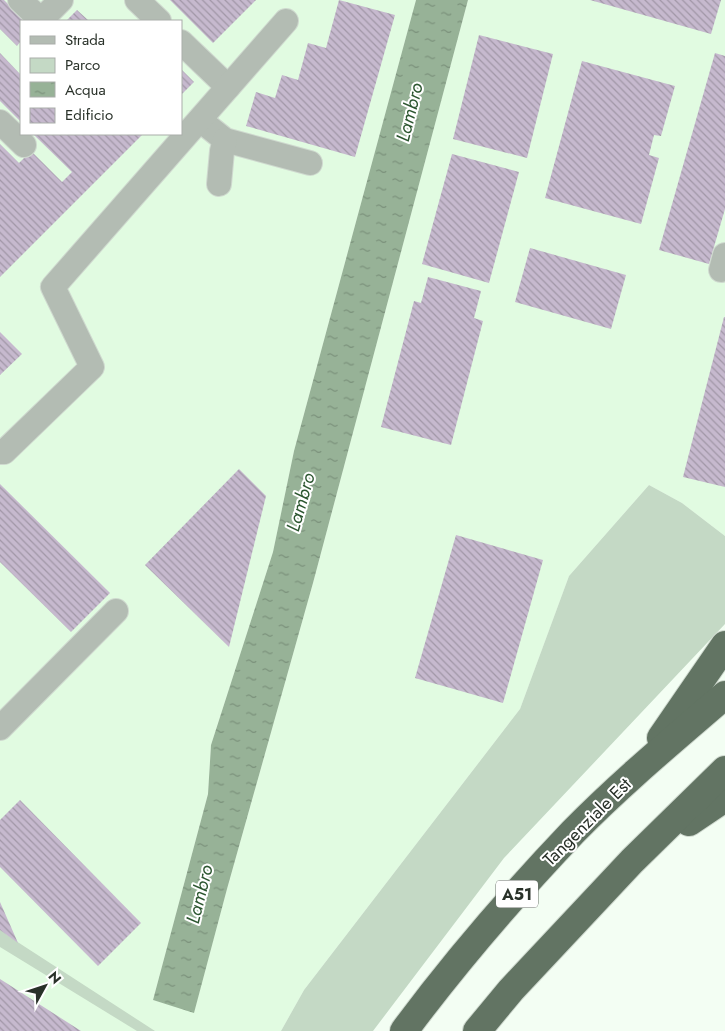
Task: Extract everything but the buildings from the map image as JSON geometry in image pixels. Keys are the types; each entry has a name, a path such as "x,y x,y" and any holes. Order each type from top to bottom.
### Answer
{"highway":[{"path":"642,768 725,645"},
{"name":"Tangenziale Est","path":"404,1031 441,980 574,831 725,694"},
{"path":"477,1031 511,990 632,861 725,770"},
{"path":"632,861 725,798"}],"lane":[{"path":"20,0 41,20 61,0"},
{"path":"137,0 158,20"},
{"path":"0,452 4,452 92,367 54,288 286,21"},
{"path":"182,43 228,87"},
{"path":"200,120 225,140 310,163"},
{"path":"0,122 24,145"},
{"path":"219,184 225,140"},
{"path":"0,728 116,611"}],"shaded area":[{"path":"0,0 416,0 294,451 273,552 211,745 208,794 153,1000 194,1012 313,583 468,0 725,0 725,536 682,503 649,485 569,576 520,709 304,990 281,1031 0,1031"}],"green space":[{"path":"649,485 682,503 725,536 725,624 504,858 373,1031 281,1031 304,990 520,709 569,576"},
{"path":"0,930 155,1031 137,1031 0,947"}],"water":[{"name":"Lambro","path":"416,0 468,0 313,583 194,1013 153,1000 208,794 211,745 273,552 294,451"}]}
